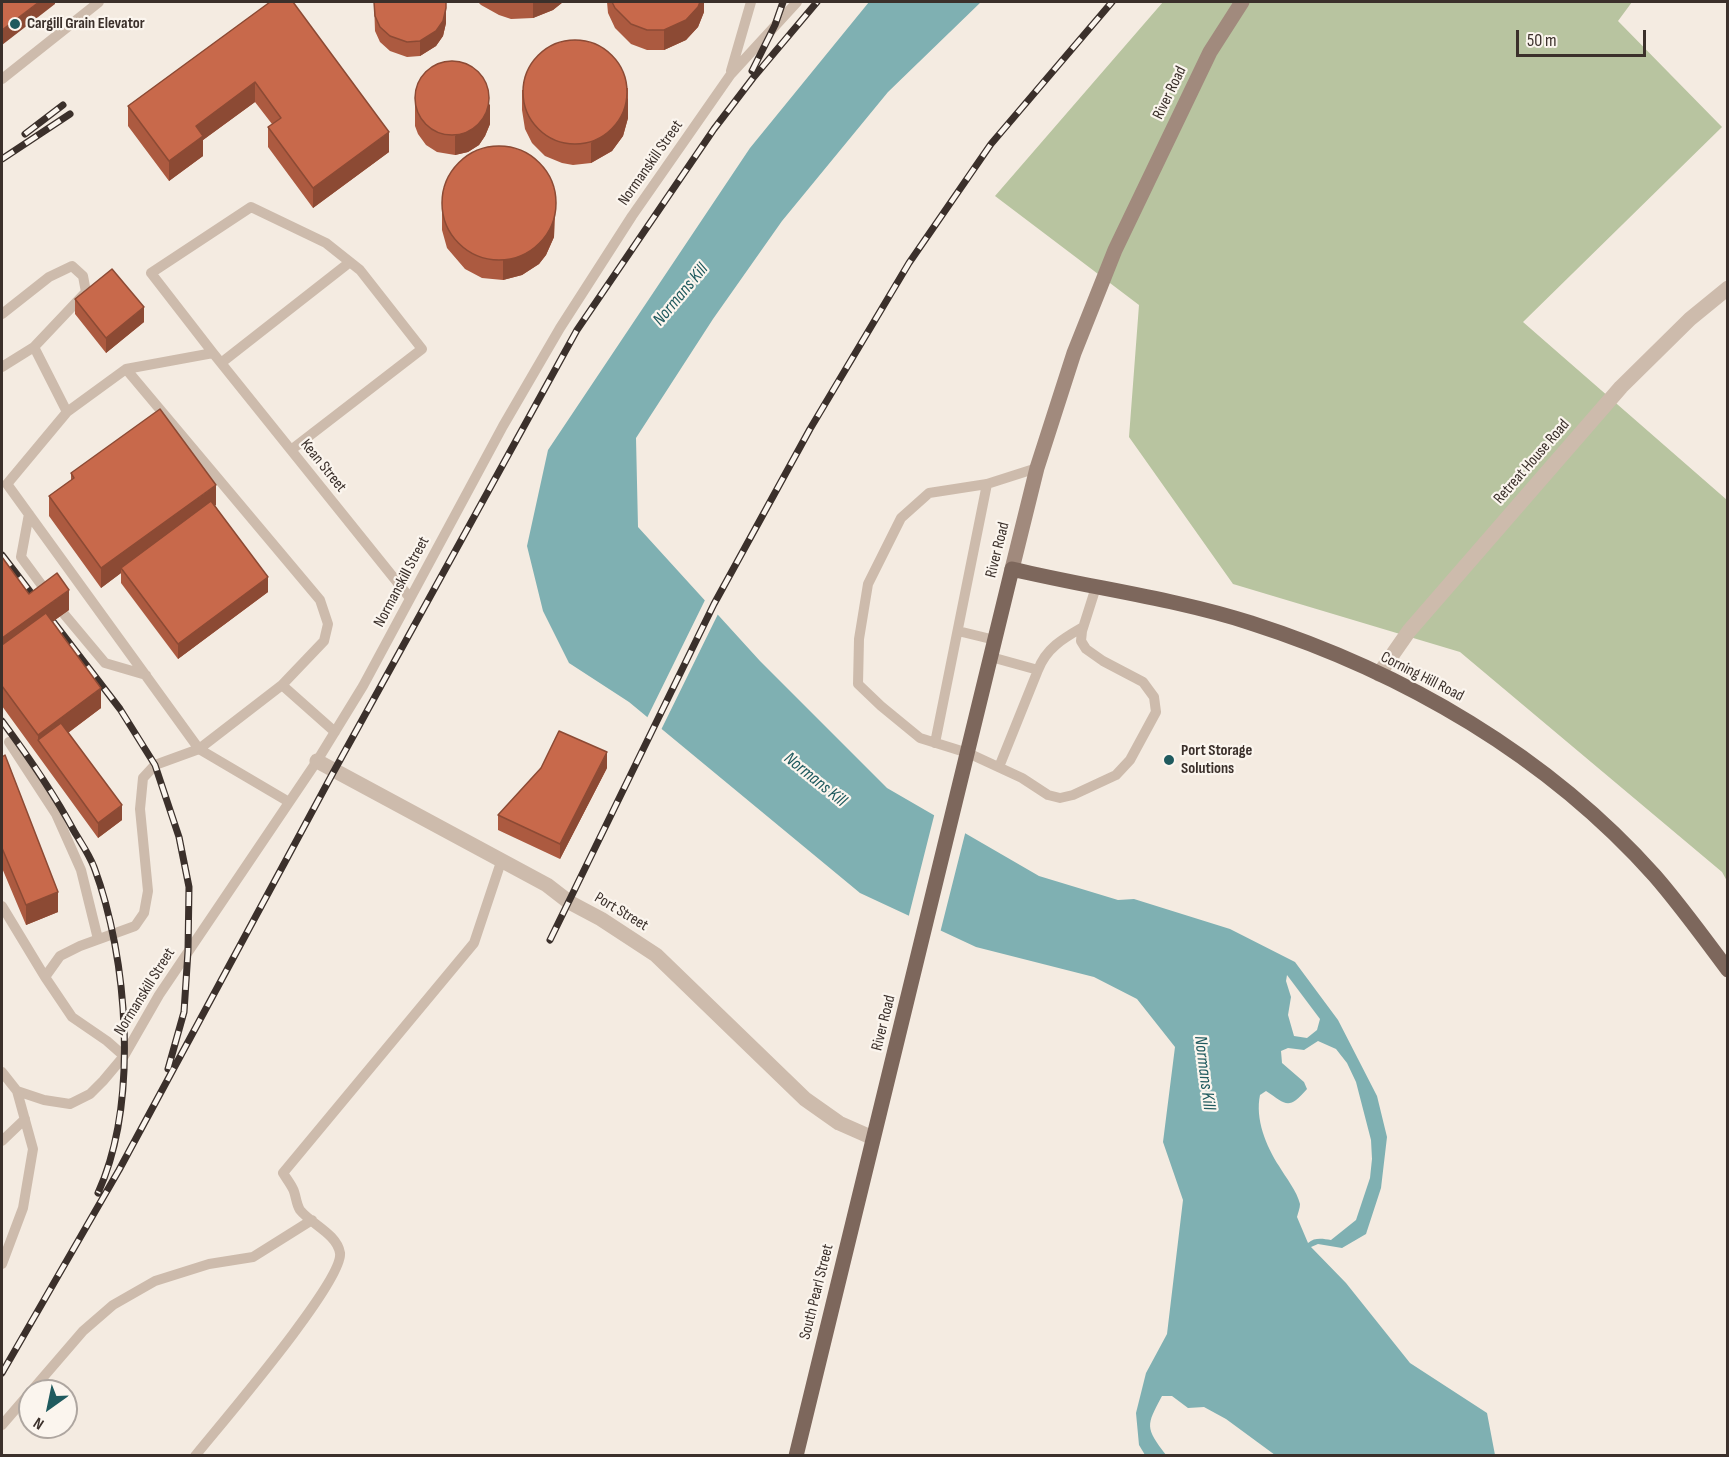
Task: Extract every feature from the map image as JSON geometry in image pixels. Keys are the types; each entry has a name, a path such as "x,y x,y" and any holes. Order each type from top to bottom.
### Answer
{"main road":[{"name":"River Road","path":"873,1138 1037,468 1074,353 1114,250 1210,52 1242,2"},
{"name":"Corning Hill Road","path":"1012,569 1183,605 1249,622 1336,655 1431,700 1486,732 1545,774 1574,798 1654,875 1728,970"},
{"name":"South Pearl Street","path":"796,1455 873,1138"}],"street":[{"name":"Retreat House Road","path":"1379,674 1409,631 1621,387 1690,319 1728,288"},
{"name":"Port Street","path":"317,761 547,885 569,902 601,918 656,955 805,1099 839,1123 873,1138"}],"lane":[{"path":"2,79 99,2"},
{"path":"730,74 751,2"},
{"name":"Normanskill Street","path":"2,1073 17,1090 44,1100 70,1104 90,1094 124,1056 159,995 317,761 363,686 503,426 560,328 632,216 730,74 797,2"},
{"name":"Kean Street","path":"350,262 326,243 251,207 151,273 410,598"},
{"path":"221,363 350,262 360,270 422,349 291,450"},
{"path":"2,314 49,277 72,266 83,276 86,292 34,347 2,367"},
{"path":"34,347 67,412"},
{"path":"213,353 126,369 67,412 4,485 29,514 200,749 289,802"},
{"path":"45,977 60,956 80,946 135,926 144,913 148,891 140,809 143,778 155,765 200,749 282,685 324,641 328,624 320,600 126,369"},
{"path":"1037,468 987,484 929,493 901,518 868,584 859,639 858,684 920,738 968,753 1022,778 1048,795 1060,798 1072,795 1116,775 1130,760 1156,712 1154,697 1143,682 1103,662 1086,649 1081,641 1083,627 1096,587"},
{"path":"935,743 987,484"},
{"path":"29,514 21,557 51,597"},
{"path":"64,614 105,663 146,675"},
{"path":"999,767 1041,663 1056,643 1083,627"},
{"path":"958,631 995,640"},
{"path":"991,657 1038,670"},
{"path":"282,685 335,732"},
{"path":"9,742 56,814 81,870 98,939"},
{"path":"195,1455 292,1335 336,1271 340,1256 339,1248 300,1209 283,1173 474,943 501,862"},
{"path":"2,906 72,1017 107,1041 124,1056"},
{"path":"2,1264 23,1208 33,1149 17,1090"},
{"path":"2,1141 25,1119"},
{"path":"2,1425 83,1331 113,1305 155,1281 209,1264 253,1257 312,1220"}],"green space":[{"path":"1163,2 1632,2 1618,21 1722,127 1523,322 1727,500 1727,881 1722,872 1460,652 1233,584 1129,437 1139,305 995,196"}],"water":[{"name":"Normans Kill","path":"869,2 981,2 888,92 782,221 713,319 636,438 638,527 760,661 887,788 1039,876 1118,900 1134,899 1230,929 1295,962 1338,1020 1377,1096 1387,1137 1381,1188 1366,1234 1342,1248 1318,1244 1311,1247 1346,1283 1410,1363 1487,1413 1495,1455 1275,1455 1226,1419 1204,1407 1188,1408 1172,1396 1162,1396 1150,1426 1154,1438 1166,1455 1145,1455 1139,1445 1136,1413 1146,1373 1167,1334 1183,1200 1163,1142 1175,1047 1137,999 1094,977 976,947 860,893 629,702 569,663 543,611 527,546 548,450 750,148","holes":["1287,975 1320,1019 1317,1030 1307,1038 1294,1036 1288,1015 1291,997 1286,981","1318,1041 1336,1049 1347,1063 1356,1082 1371,1140 1372,1159 1370,1178 1356,1220 1331,1240 1316,1239 1308,1243 1297,1217 1299,1199 1266,1141 1260,1123 1259,1104 1260,1095 1266,1091 1287,1103 1301,1096 1307,1089 1304,1082 1282,1063 1281,1051 1288,1048 1304,1050"]}],"pier":[{"path":"706,598 719,612 660,732 646,720"},
{"path":"935,812 966,830 940,933 908,919"}],"building":[{"path":"2,2 39,2 2,30"},
{"path":"270,2 293,2 389,132 313,188 268,127 281,118 255,82 196,126 203,136 169,161 128,106"},
{"path":"374,2 446,2 446,8 443,21 436,31 420,41 407,42 390,36 380,27 375,16"},
{"path":"612,2 700,2 686,20 664,30 647,30 631,24"},
{"path":"575,40 595,44 612,55 623,72 627,92 623,112 612,129 595,140 575,144 555,140 538,129 527,112 523,92 527,72 538,55 555,44"},
{"path":"445,61 459,61 473,67 483,77 489,91 487,112 473,129 459,135 445,135 431,129 421,119 415,105 415,91 421,77 431,67"},
{"path":"499,146 521,151 539,163 551,181 556,203 551,225 539,243 521,255 499,260 477,255 459,243 447,225 442,203 447,181 459,163 477,151"},
{"path":"112,269 144,307 106,338 75,299"},
{"path":"160,409 216,485 101,568 49,496 74,478 71,473"},
{"path":"211,501 268,577 178,644 121,568"},
{"path":"2,557 29,594 57,573 69,590 2,638"},
{"path":"46,613 101,688 38,735 2,686 2,645"},
{"path":"61,723 122,805 98,823 38,740"},
{"path":"559,731 607,752 560,844 498,815 541,768"},
{"path":"5,755 58,892 26,905 2,848 2,757"}],"railway":[{"path":"752,71 775,25 783,2"},
{"path":"2,1373 119,1170 334,771 577,330 714,129 753,78 817,2"},
{"path":"550,940 714,604 810,429 909,263 991,144 1112,2"},
{"path":"25,134 63,105"},
{"path":"2,159 70,114"},
{"path":"2,555 120,709 155,765 179,837 189,887 188,951 184,1012 168,1069"},
{"path":"2,721 49,788 90,858 106,903 115,944 121,986 124,1074 111,1157 98,1193"}],"place":[{"name":"Cargill Grain Elevator","path":"15,24"},
{"name":"Port Storage Solutions","path":"1169,760"}]}
